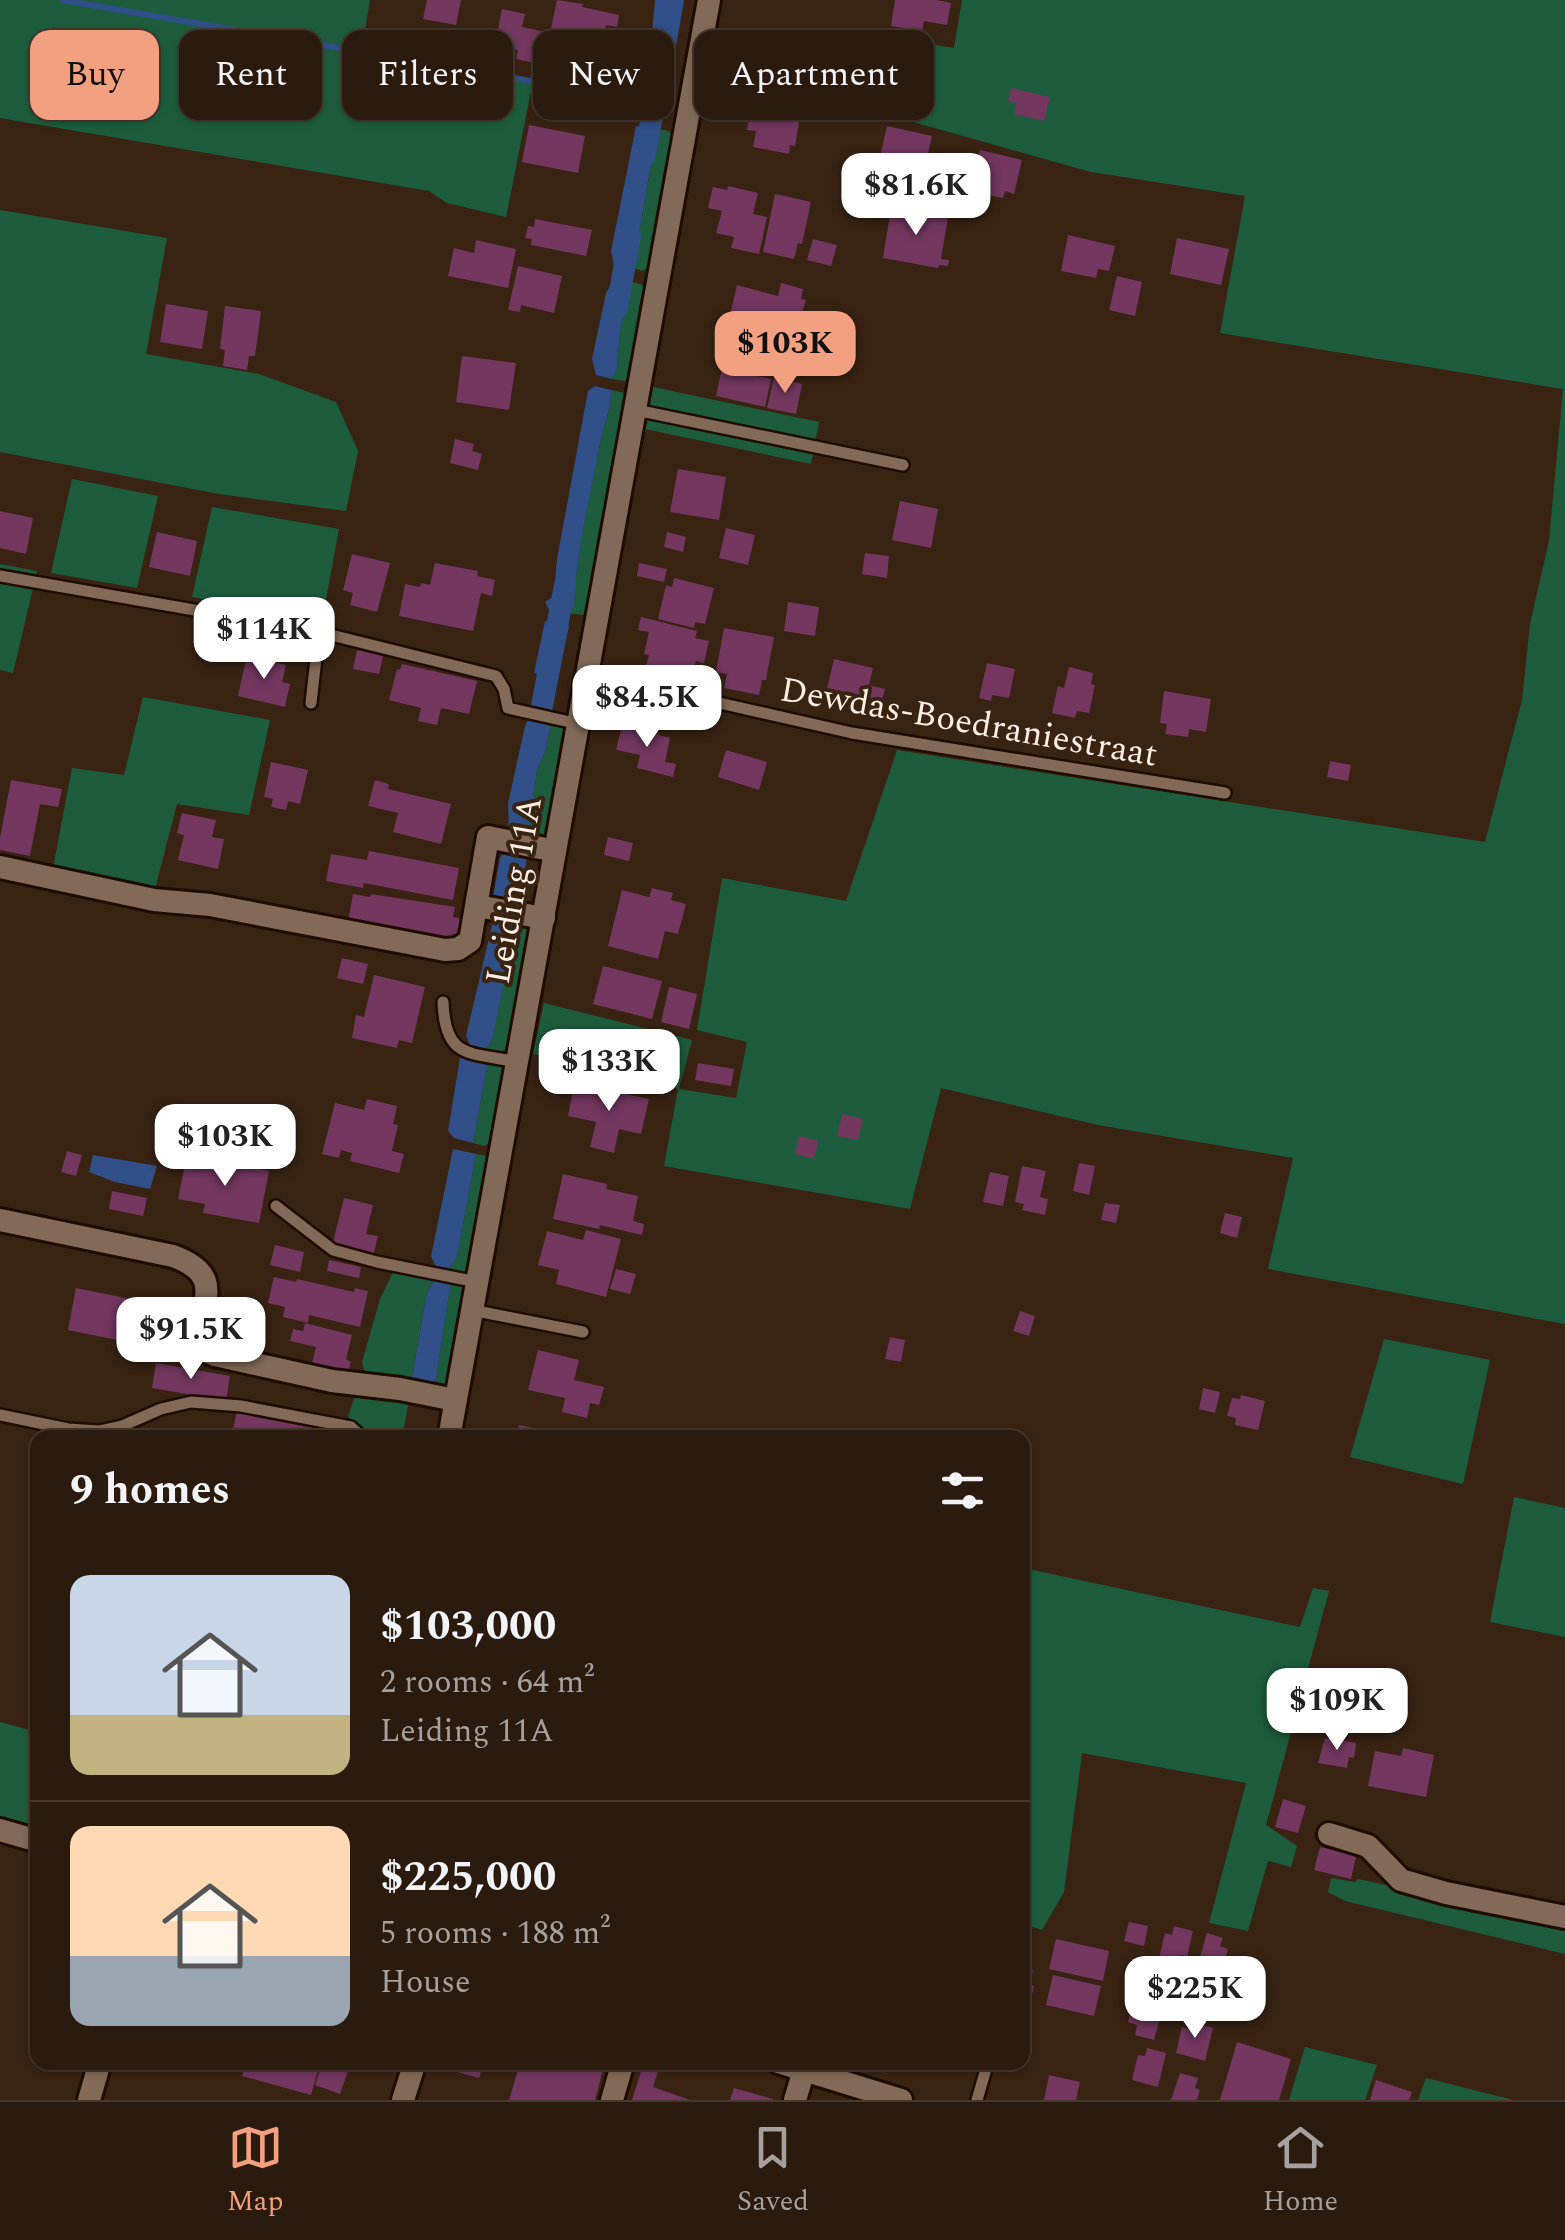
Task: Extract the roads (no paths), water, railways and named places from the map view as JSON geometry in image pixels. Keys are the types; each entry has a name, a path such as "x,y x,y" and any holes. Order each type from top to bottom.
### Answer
{"street":[{"name":"Leiding 11A","path":"450,1430 452,1400 518,1062 548,850 572,722 587,682 708,0"},
{"path":"0,867 154,900 210,905 445,950 458,949 470,941 486,908 488,838 548,850"},
{"path":"486,908 538,917"},
{"path":"0,1220 173,1256 194,1264 205,1276 200,1349 214,1355 332,1381 452,1400"},
{"path":"0,1830 30,1839"},
{"path":"1329,1834 1368,1846 1401,1880 1446,1894 1565,1918"},
{"path":"89,2100 98,2070"},
{"path":"403,2100 412,2070"},
{"path":"612,2100 621,2070"},
{"path":"795,2100 804,2070 901,2100"}],"lane":[{"path":"636,410 904,465"},
{"path":"0,576 319,632 496,676 508,708 572,722"},
{"path":"311,704 319,632"},
{"name":"Dewdas-Boedraniestraat","path":"587,682 714,702 852,733 1225,794"},
{"path":"443,1002 443,1022 450,1042 460,1050 518,1062"},
{"path":"276,1206 333,1250 477,1282"},
{"path":"472,1310 583,1332"},
{"path":"104,1430 191,1402 241,1406 354,1430"},
{"path":"0,1415 84,1430"},
{"path":"978,2100 986,2070"}],"water":[{"path":"655,0 681,0 674,38 674,30 652,30"},
{"path":"636,126 657,130 635,257 629,267 614,265 611,251"},
{"path":"614,279 630,282 612,379 596,375 592,359 606,293"},
{"path":"595,386 611,390 610,403 584,525 574,607 567,613 549,610 545,602 554,596 557,559 588,391"},
{"path":"545,621 569,626 558,679 534,673"},
{"path":"529,717 551,723 537,770 527,839 509,835 508,803"},
{"path":"507,846 528,851 520,900 512,907 498,905 493,897 500,858"},
{"path":"499,915 513,919 515,928 492,1040 486,1049 470,1045 466,1036 493,921"},
{"path":"460,1058 488,1062 473,1143 454,1138 448,1131"},
{"path":"453,1149 476,1154 457,1257 448,1270 436,1267 431,1256"},
{"path":"93,1155 157,1166 150,1189 89,1172"},
{"path":"436,1278 451,1281 436,1379 428,1389 413,1385 412,1377 427,1292"}],"waterway":[{"path":"62,0 533,81"},
{"path":"645,155 673,0"},
{"path":"617,308 630,236"},
{"path":"541,711 565,585"}]}
